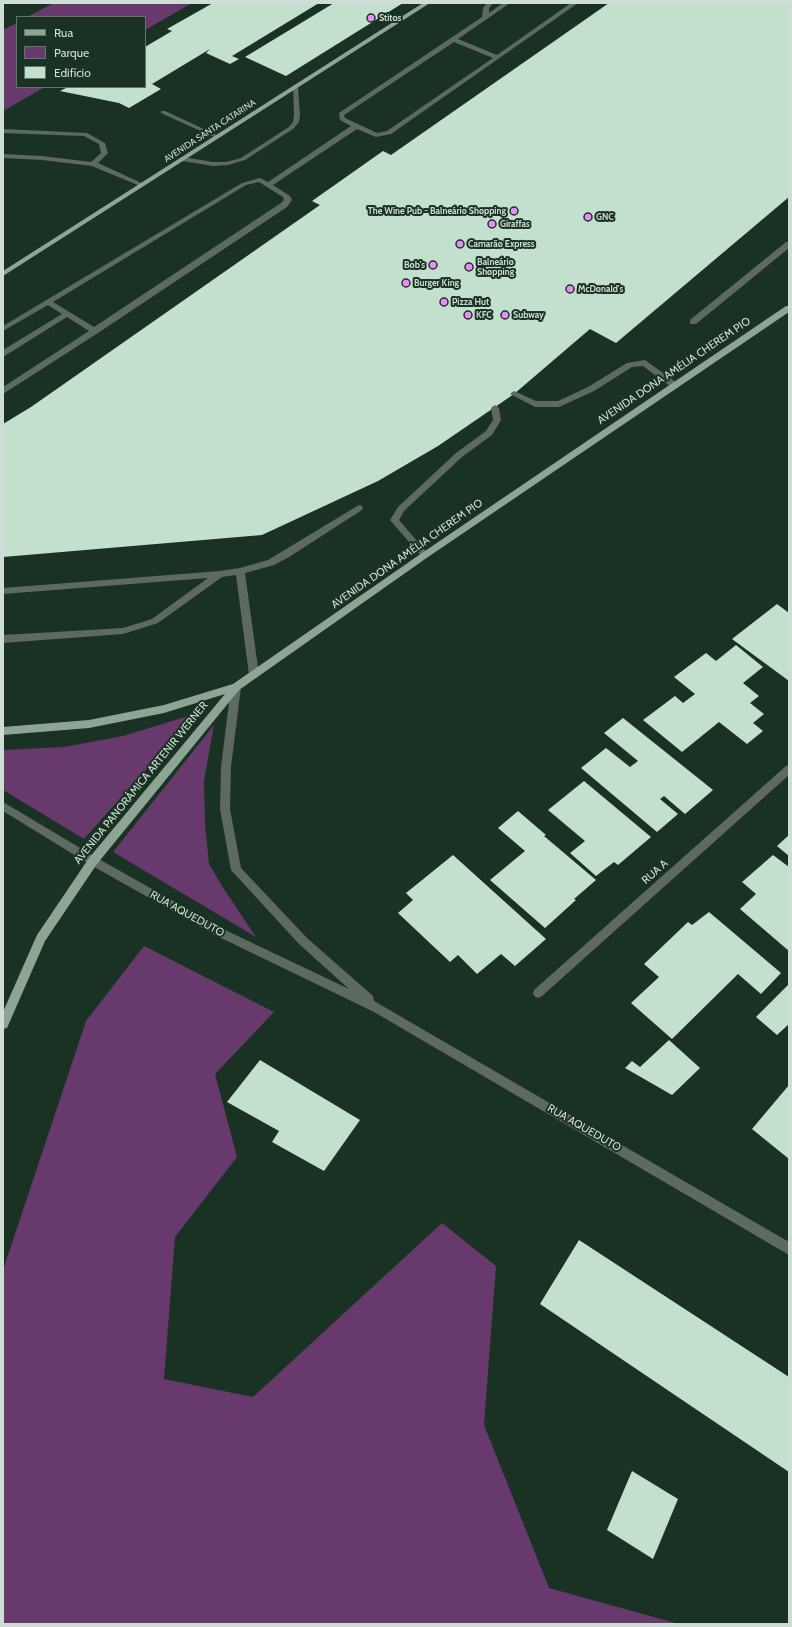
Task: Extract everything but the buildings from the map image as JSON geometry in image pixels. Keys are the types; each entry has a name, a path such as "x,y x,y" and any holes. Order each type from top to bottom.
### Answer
{"main road":[{"name":"AVENIDA SANTA CATARINA","path":"3,274 427,3"},
{"name":"AVENIDA DONA AMÉLIA CHEREM PIO","path":"3,731 89,724 164,709 236,687 425,554 789,308"},
{"name":"AVENIDA PANORÂMICA ARTENIR WERNER","path":"3,1024 41,938 93,861 236,687"}],"street":[{"path":"484,17 486,8 490,3"},
{"path":"507,3 341,114 342,119 376,135 389,133 575,3"},
{"path":"453,38 497,57"},
{"path":"182,159 213,164 226,164 242,159 291,128 296,122 297,115 295,87"},
{"path":"162,112 218,136"},
{"path":"270,185 356,126"},
{"path":"3,131 84,134 102,143 105,153 93,164"},
{"path":"3,156 42,158 93,164 142,185"},
{"path":"3,330 244,184 260,180 286,196 288,200 284,205 3,391"},
{"path":"694,322 789,244"},
{"path":"49,303 95,331"},
{"path":"3,354 67,314"},
{"path":"514,394 535,404 559,404 591,389 630,365 645,364 674,385"},
{"path":"425,554 394,520 401,509 459,455 490,433 497,420 495,408"},
{"path":"3,592 220,574 240,571 271,563 359,508"},
{"path":"240,571 254,675"},
{"path":"3,639 123,631 155,621 220,574"},
{"name":"RUA AQUEDUTO","path":"236,687 226,766 225,809 236,870 303,942 378,1008"},
{"name":"RUA A","path":"538,993 789,769"},
{"name":"RUA AQUEDUTO","path":"3,806 93,861 219,932 378,1008 789,1249"}],"green space":[{"path":"54,3 192,3 146,29 146,16 29,16"},
{"path":"16,24 16,88 43,88 3,111 3,30"},
{"path":"195,714 84,839 3,790 3,750 64,747 123,736"},
{"path":"214,725 204,781 205,824 209,864 256,937 113,852"},
{"path":"144,946 274,1012 215,1074 237,1157 175,1237 164,1379 253,1397 442,1223 496,1266 484,1425 549,1588 679,1624 3,1624 3,1270 86,1021"}],"place":[{"name":"Stitos","path":"371,18"},
{"name":"The Wine Pub - Balneário Shopping","path":"514,211"},
{"name":"GNC","path":"588,217"},
{"name":"Giraffas","path":"492,224"},
{"name":"Camarão Express","path":"460,244"},
{"name":"Bob's","path":"433,265"},
{"name":"Balneário Shopping","path":"469,267"},
{"name":"Burger King","path":"406,283"},
{"name":"McDonald's","path":"570,289"},
{"name":"Pizza Hut","path":"444,302"},
{"name":"KFC","path":"468,315"},
{"name":"Subway","path":"505,315"}]}
